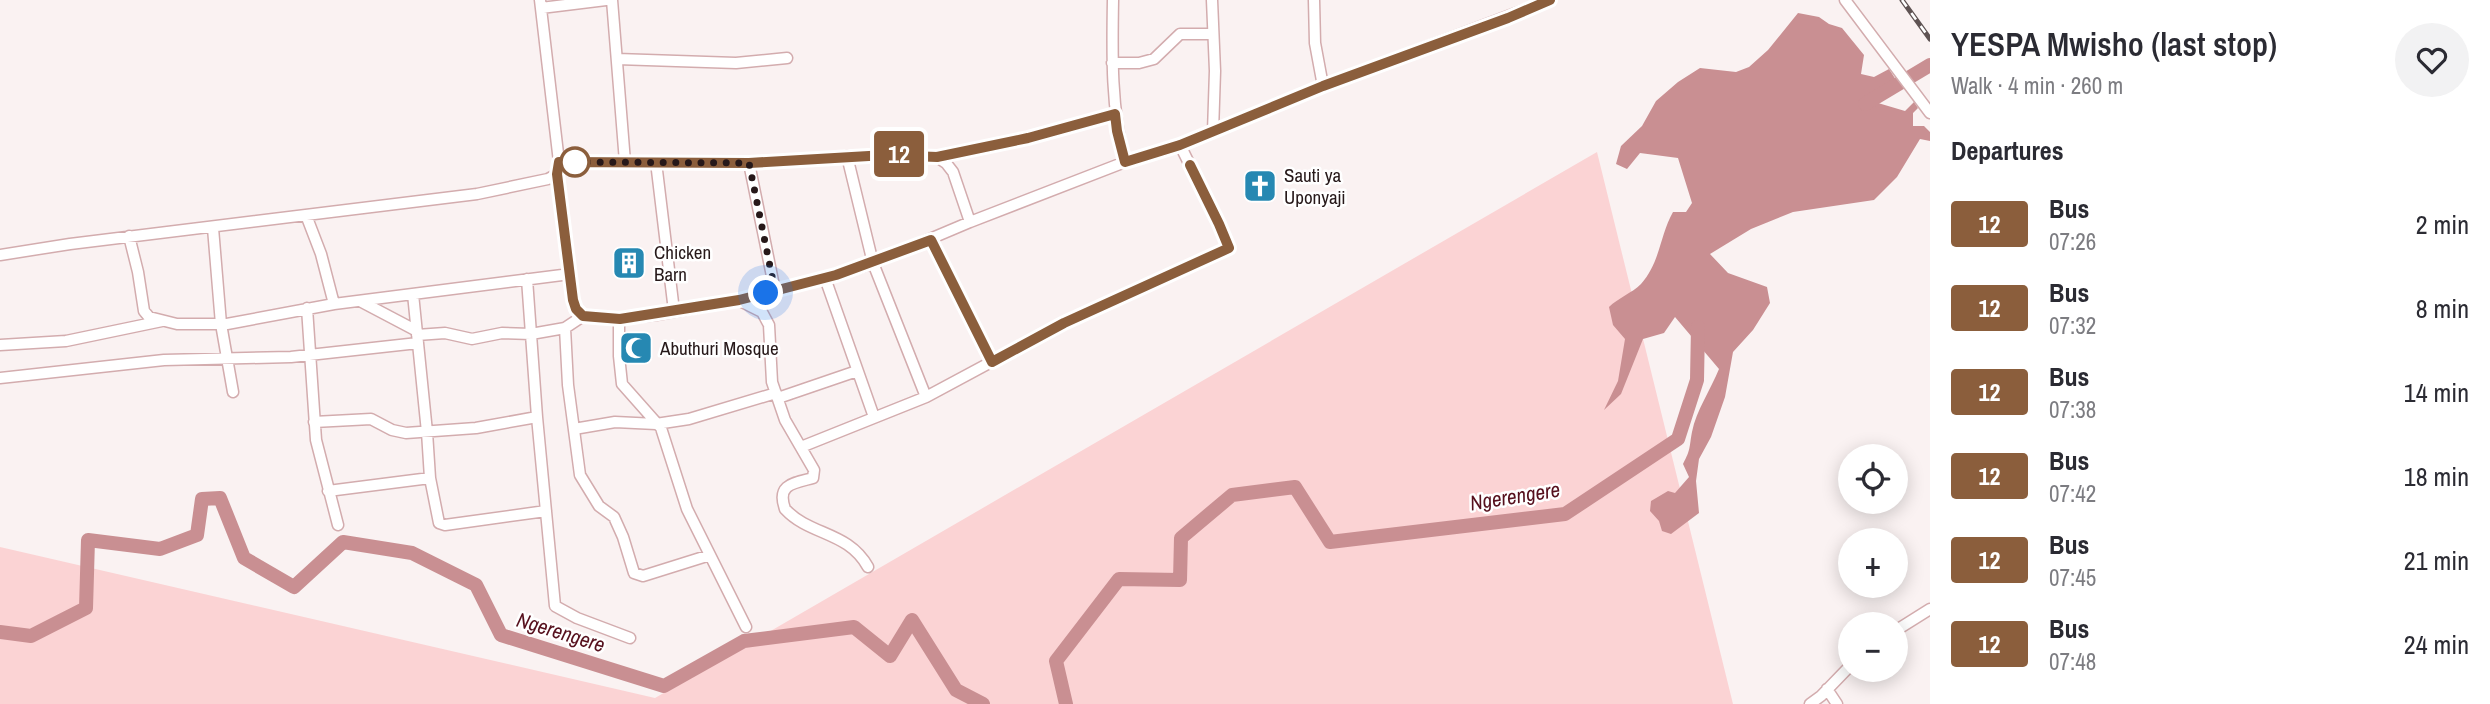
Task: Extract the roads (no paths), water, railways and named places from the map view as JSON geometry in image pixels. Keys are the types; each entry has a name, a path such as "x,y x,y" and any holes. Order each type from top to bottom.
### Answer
{"street":[{"path":"583,316 574,306 557,174 559,162 541,4 606,0"},
{"path":"612,0 625,162"},
{"path":"1113,0 1112,63 1115,114 1125,162"},
{"path":"1212,0 1213,132"},
{"path":"1314,0 1315,44 1323,86"},
{"path":"0,378 164,360 311,355 444,333 472,338 502,333 531,334 565,327 583,316 620,319 739,300 873,263 970,222 1125,162 1180,145 1323,86 1550,0"},
{"path":"1845,0 1930,113"},
{"path":"1112,63 1154,60 1180,34 1213,34"},
{"path":"617,59 736,63 787,58"},
{"path":"559,162 749,163 905,154 937,157 1028,138 1115,114"},
{"path":"801,447 926,397 1064,323 1229,248 1180,145"},
{"path":"846,156 873,263 926,397"},
{"path":"937,157 953,172 970,222"},
{"path":"656,162 674,312"},
{"path":"749,163 775,291"},
{"path":"0,255 129,236 213,228 477,194 548,179 557,174"},
{"path":"306,215 321,254 334,304"},
{"path":"213,228 221,324 233,392"},
{"path":"129,236 144,311 149,317 182,324 221,324 334,304 570,274"},
{"path":"931,240 992,362"},
{"path":"825,278 874,417"},
{"path":"527,279 555,606 577,618 631,638"},
{"path":"413,294 430,478 437,520 442,524 546,512"},
{"path":"739,300 762,312 769,325 772,382 785,420 815,475 813,478 792,482 786,488 783,498 785,509 805,523 851,545 868,567"},
{"path":"359,301 417,336"},
{"path":"307,309 314,422 338,525"},
{"path":"620,319 619,356 622,384 661,428 687,509 746,628"},
{"path":"0,345 66,341 163,321"},
{"path":"565,327 568,385 580,475 599,506 614,517 634,573 643,576 710,555"},
{"path":"575,429 615,422 656,424 689,419 857,371"},
{"path":"314,422 371,419 399,432 427,432 476,428 537,417"},
{"path":"328,491 430,478"},
{"path":"1908,624 1929,613"},
{"path":"1810,704 1838,678"},
{"path":"1827,689 1837,704"}],"waterway":[{"name":"Ngerengere","path":"1865,104 1930,65"},
{"name":"Ngerengere","path":"1066,704 1056,661 1119,579 1180,580 1181,538 1232,495 1295,487 1330,542 1565,514 1678,439 1697,380 1698,327"},
{"name":"Ngerengere","path":"0,632 31,636 86,608 88,540 160,549 197,535 202,499 220,498 244,558 294,587 343,542 412,553 476,585 501,635 664,686 744,641 854,627 890,656 912,620 956,690 983,704"}],"railway":[{"path":"1902,0 1930,39"}],"place":[{"name":"Sauti ya Uponyaji","path":"1260,186"},
{"name":"Chicken Barn","path":"629,263"},
{"name":"Abuthuri Mosque","path":"636,348"}]}
